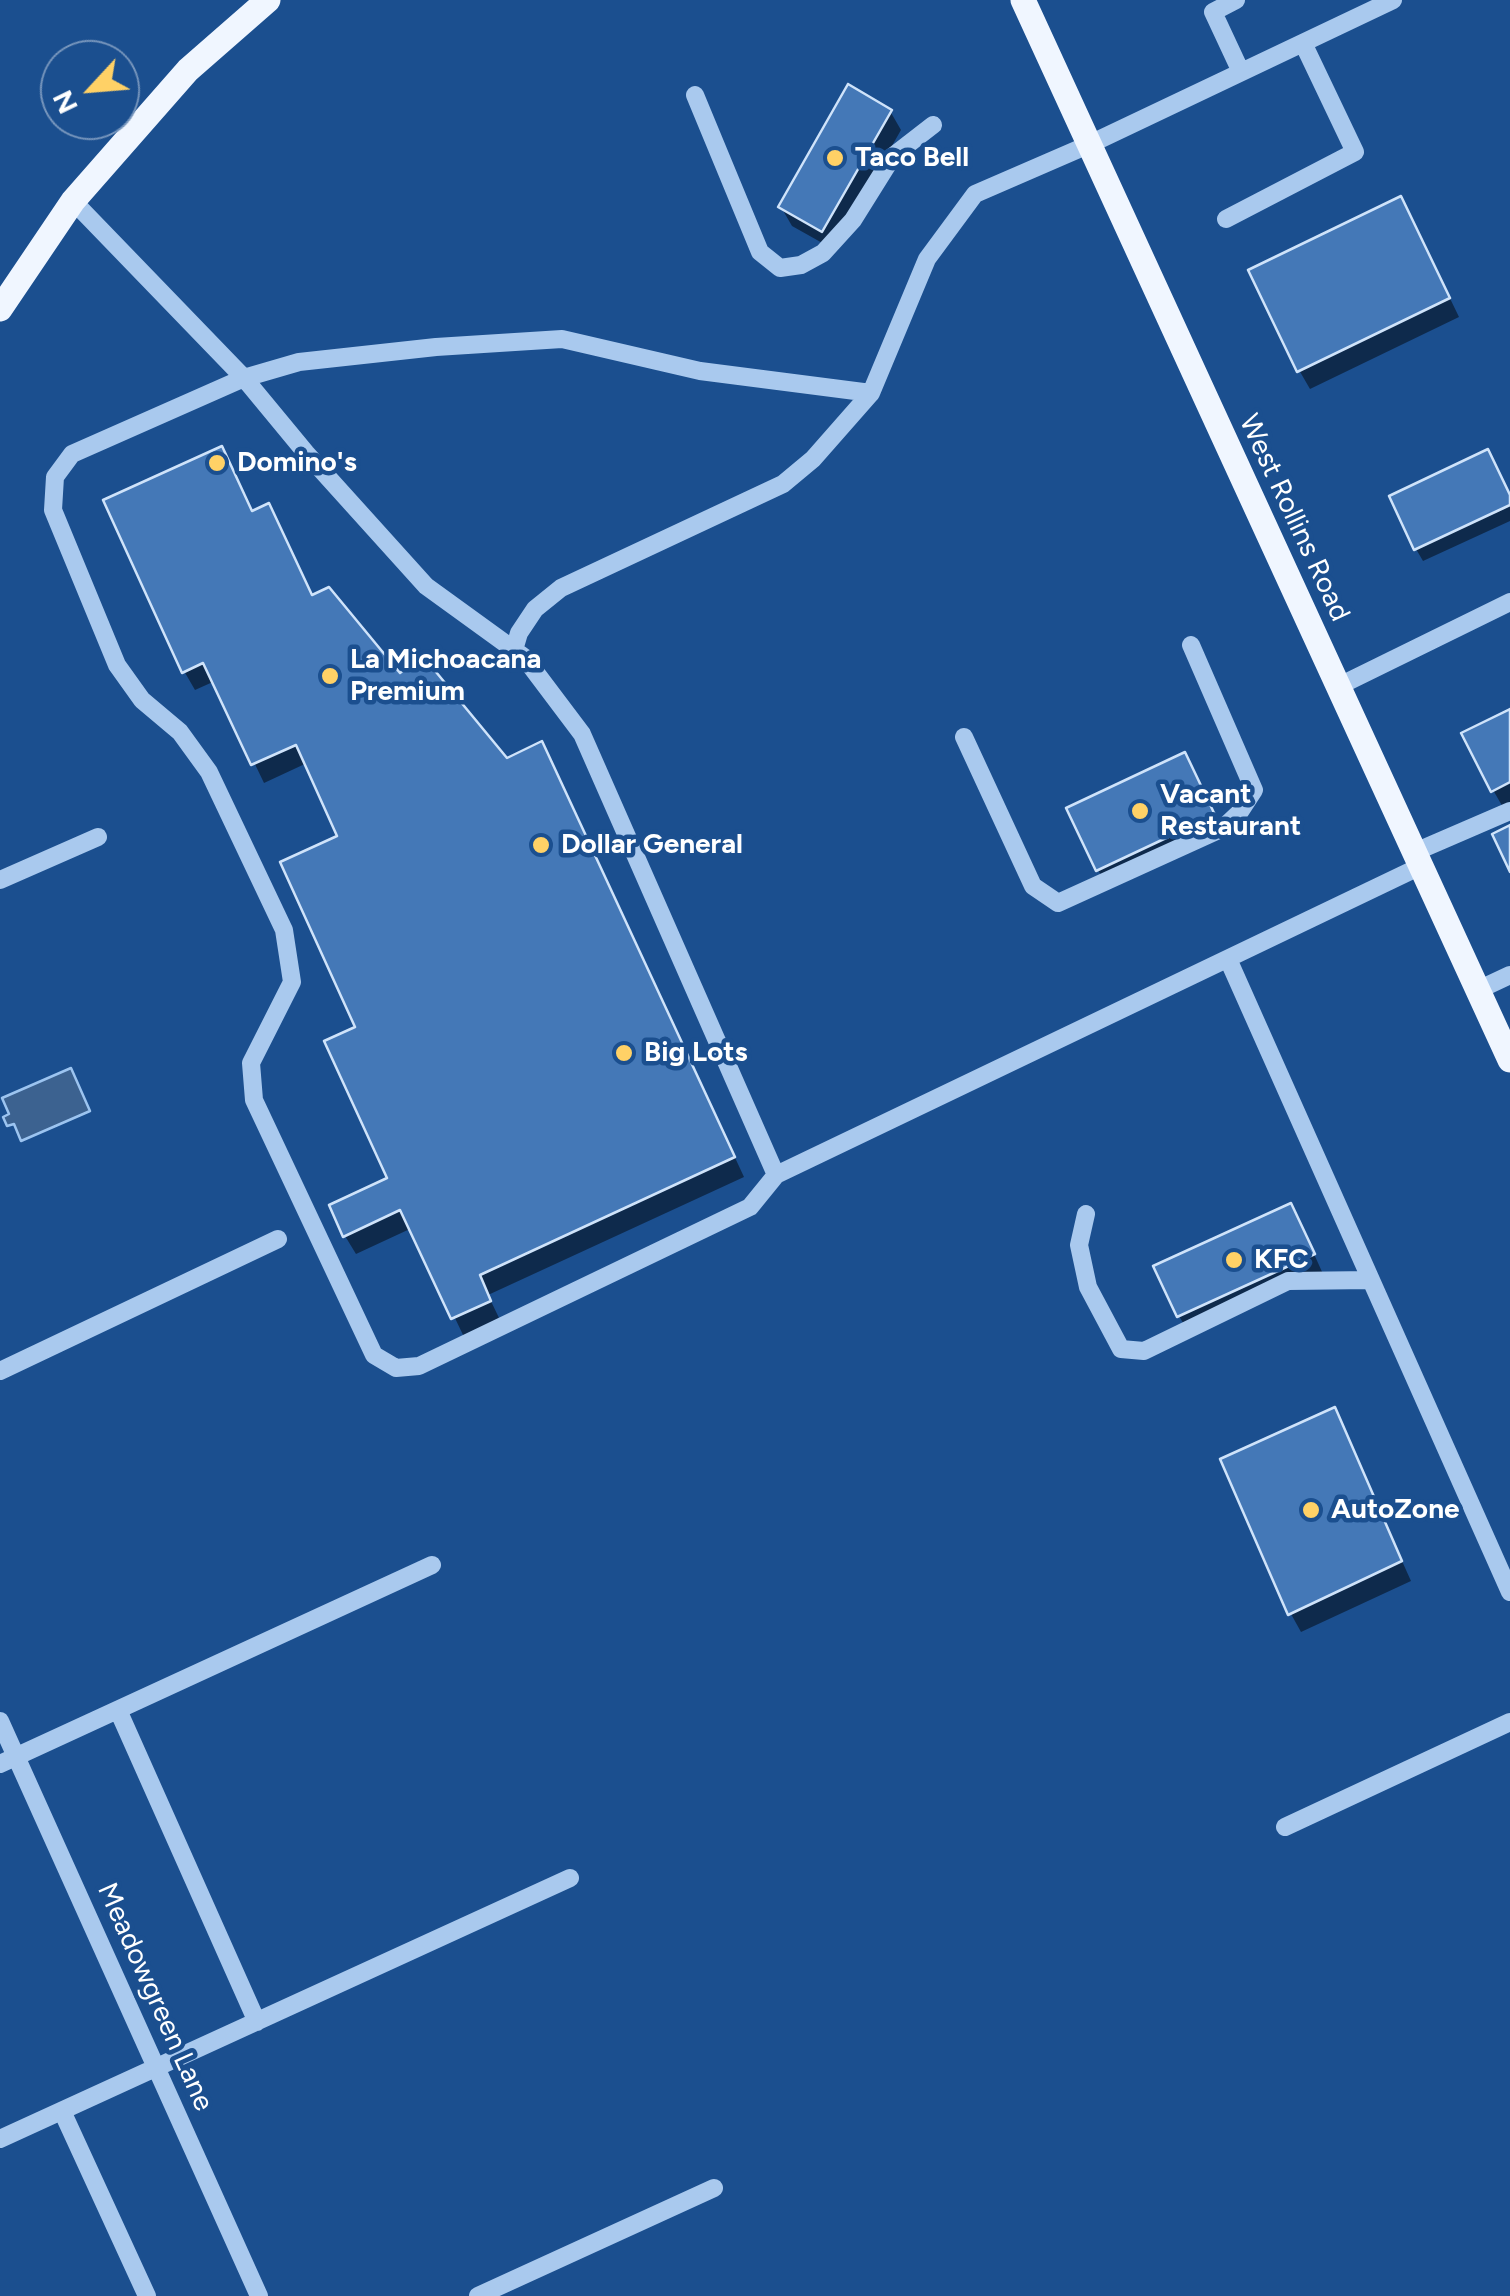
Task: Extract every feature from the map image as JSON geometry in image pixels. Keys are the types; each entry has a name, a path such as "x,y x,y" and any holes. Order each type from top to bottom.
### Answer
{"main road":[{"path":"0,309 73,201 188,70 268,0"},
{"name":"West Rollins Road","path":"1024,0 1510,1060"}],"street":[{"path":"1236,0 1210,6 1241,72"},
{"path":"514,650 519,633 535,609 561,588 783,484 814,459 871,393 927,259 976,194 1393,0"},
{"path":"1226,220 1355,152 1303,43"},
{"path":"696,95 760,252 780,268 801,266 823,253 852,220 893,156 933,125"},
{"path":"73,201 244,378 426,586 524,657 582,734 776,1175"},
{"path":"871,393 700,371 562,339 436,347 299,362 244,378 72,454 54,477 53,510 117,665 142,700 180,732 210,772 284,930 292,982 251,1063 254,1100 374,1355 396,1368 418,1366 750,1207 776,1175 1228,959 1510,811"},
{"path":"1339,686 1510,602"},
{"path":"964,737 1033,886 1058,903 1223,828 1254,790 1192,645"},
{"path":"0,880 98,837"},
{"path":"1228,959 1510,1592"},
{"path":"1478,990 1510,975"},
{"path":"1086,1214 1079,1246 1088,1287 1121,1349 1144,1352 1288,1281 1371,1280"},
{"path":"0,1371 278,1239"},
{"path":"8,1761 432,1564"},
{"path":"118,1710 257,2022"},
{"name":"Meadowgreen Lane","path":"0,1721 8,1761 156,2068 259,2296"},
{"path":"1285,1826 1510,1722"},
{"path":"0,2140 570,1878"},
{"path":"62,2111 147,2296"},
{"path":"478,2296 714,2188"}],"water":[{"path":"71,1068 90,1111 21,1141 14,1124 7,1126 3,1117 9,1114 2,1098"}],"building":[{"name":"Taco Bell","path":"848,84 892,110 822,232 778,207"},
{"path":"1401,196 1450,298 1297,372 1248,270"},
{"path":"222,446 252,511 269,503 312,595 329,587 400,673 422,655 507,758 542,741 735,1157 480,1275 491,1301 451,1319 400,1210 343,1237 329,1205 387,1178 324,1041 355,1027 280,862 337,836 296,745 251,765 203,663 182,673 103,500"},
{"path":"1488,449 1510,495 1510,505 1414,550 1389,496"},
{"path":"1510,709 1510,782 1491,792 1461,733"},
{"name":"Vacant Restaurant","path":"1185,752 1215,815 1096,871 1066,808"},
{"path":"1510,825 1510,872 1492,834"},
{"name":"KFC","path":"1291,1203 1315,1254 1177,1317 1153,1266"},
{"name":"AutoZone","path":"1335,1407 1402,1561 1288,1615 1220,1459"}],"place":[{"name":"Taco Bell","path":"835,158"},
{"name":"Domino's","path":"217,463"},
{"name":"La Michoacana Premium","path":"330,676"},
{"name":"Vacant Restaurant","path":"1140,811"},
{"name":"Dollar General","path":"541,845"},
{"name":"Big Lots","path":"624,1053"},
{"name":"KFC","path":"1234,1260"},
{"name":"AutoZone","path":"1311,1510"}]}
